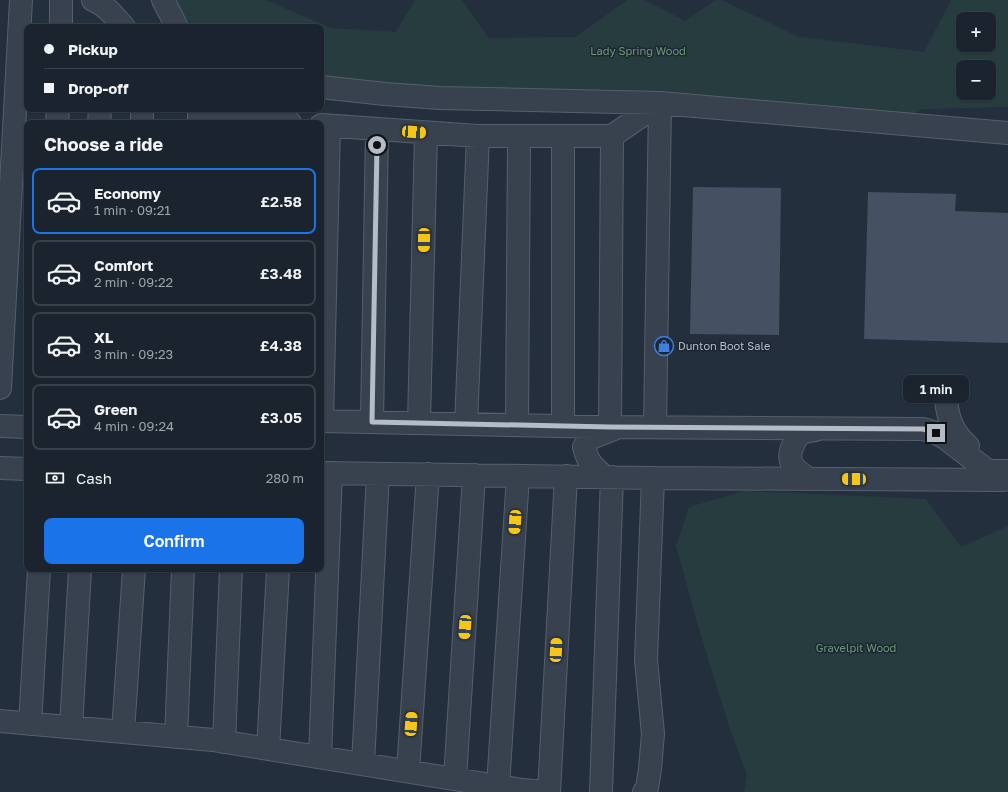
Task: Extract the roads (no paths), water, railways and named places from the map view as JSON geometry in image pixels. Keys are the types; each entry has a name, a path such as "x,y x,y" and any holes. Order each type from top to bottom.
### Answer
{"lane":[{"path":"0,388 21,0"},
{"path":"61,24 62,0"},
{"path":"152,0 170,14"},
{"path":"100,2 103,24"},
{"path":"100,2 112,12 122,24"},
{"path":"324,88 440,98 660,103 1008,133"},
{"path":"324,224 325,126 478,136 612,136 660,103"},
{"path":"655,427 660,103"},
{"path":"208,112 237,120"},
{"path":"372,422 377,129"},
{"path":"419,423 426,133"},
{"path":"466,424 478,136"},
{"path":"517,425 519,136"},
{"path":"563,136 563,426"},
{"path":"612,136 616,427"},
{"path":"946,400 950,422 956,433 964,443 1005,474"},
{"path":"324,421 616,427 923,429 945,438 988,471 1005,474"},
{"path":"0,426 24,427"},
{"path":"609,477 594,469 587,460 584,447 591,438 616,427"},
{"path":"808,478 794,468 790,454 798,436 819,429"},
{"path":"0,474 24,470"},
{"path":"324,568 326,473 653,478 808,478 1005,474"},
{"path":"363,764 378,474"},
{"path":"408,771 428,474"},
{"path":"455,779 474,475"},
{"path":"498,786 518,476"},
{"path":"548,792 566,476"},
{"path":"601,792 609,477"},
{"path":"644,792 647,788 650,769 653,734 646,660 653,478"},
{"path":"30,724 38,572"},
{"path":"71,727 80,572"},
{"path":"123,732 134,572"},
{"path":"176,737 183,572"},
{"path":"224,742 231,572"},
{"path":"268,749 278,572"},
{"path":"320,757 324,572"},
{"path":"0,721 224,742 498,786 545,792"}],"place":[{"name":"Dunton Boot Sale","path":"664,346"}],"park label":[{"name":"Lady Spring Wood","path":"638,51"},
{"name":"Gravelpit Wood","path":"856,648"}]}
